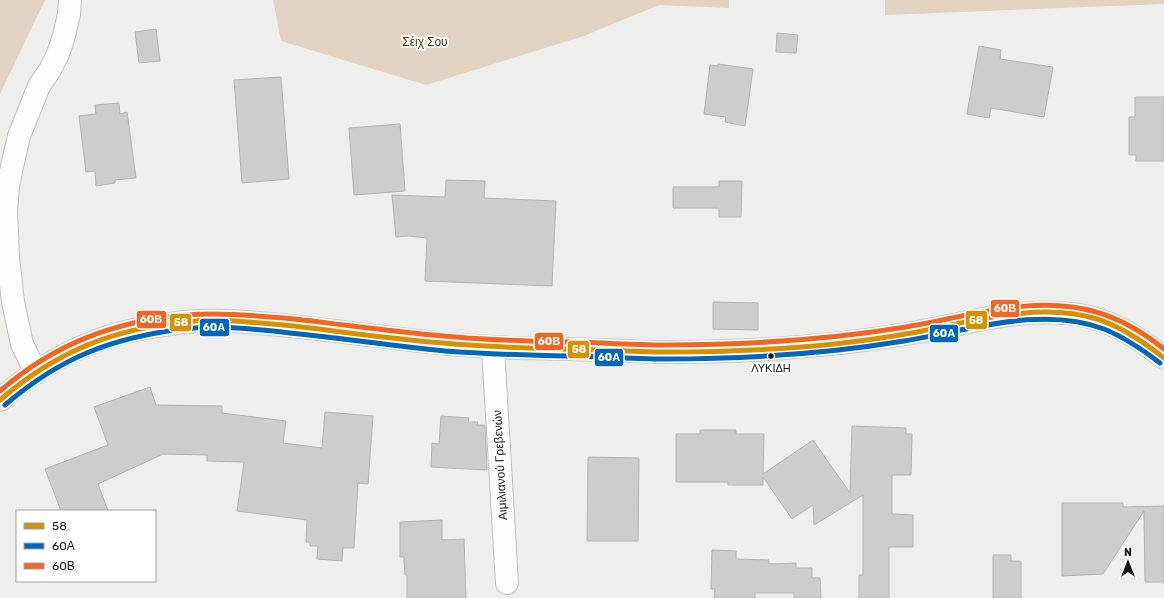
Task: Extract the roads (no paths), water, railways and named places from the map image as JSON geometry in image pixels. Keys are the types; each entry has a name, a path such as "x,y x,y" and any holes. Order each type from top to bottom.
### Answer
{"main road":[{"path":"0,400 36,373 83,346 113,335 149,327 198,321 273,324 493,348 665,352 796,348 876,339 998,316 1052,313 1085,316 1100,320 1141,341 1164,358"}],"street":[{"path":"36,373 22,344 13,302 8,257 6,211 8,186 13,162 28,110 39,86 50,70 58,54 69,14 70,0"},
{"name":"Αιμιλιανού Γρεβενών","path":"493,348 507,583"}],"place":[{"name":"ΛΥΚΙΔΗ","path":"771,356"}],"park label":[{"name":"Σέιχ Σου","path":"425,42"}]}
